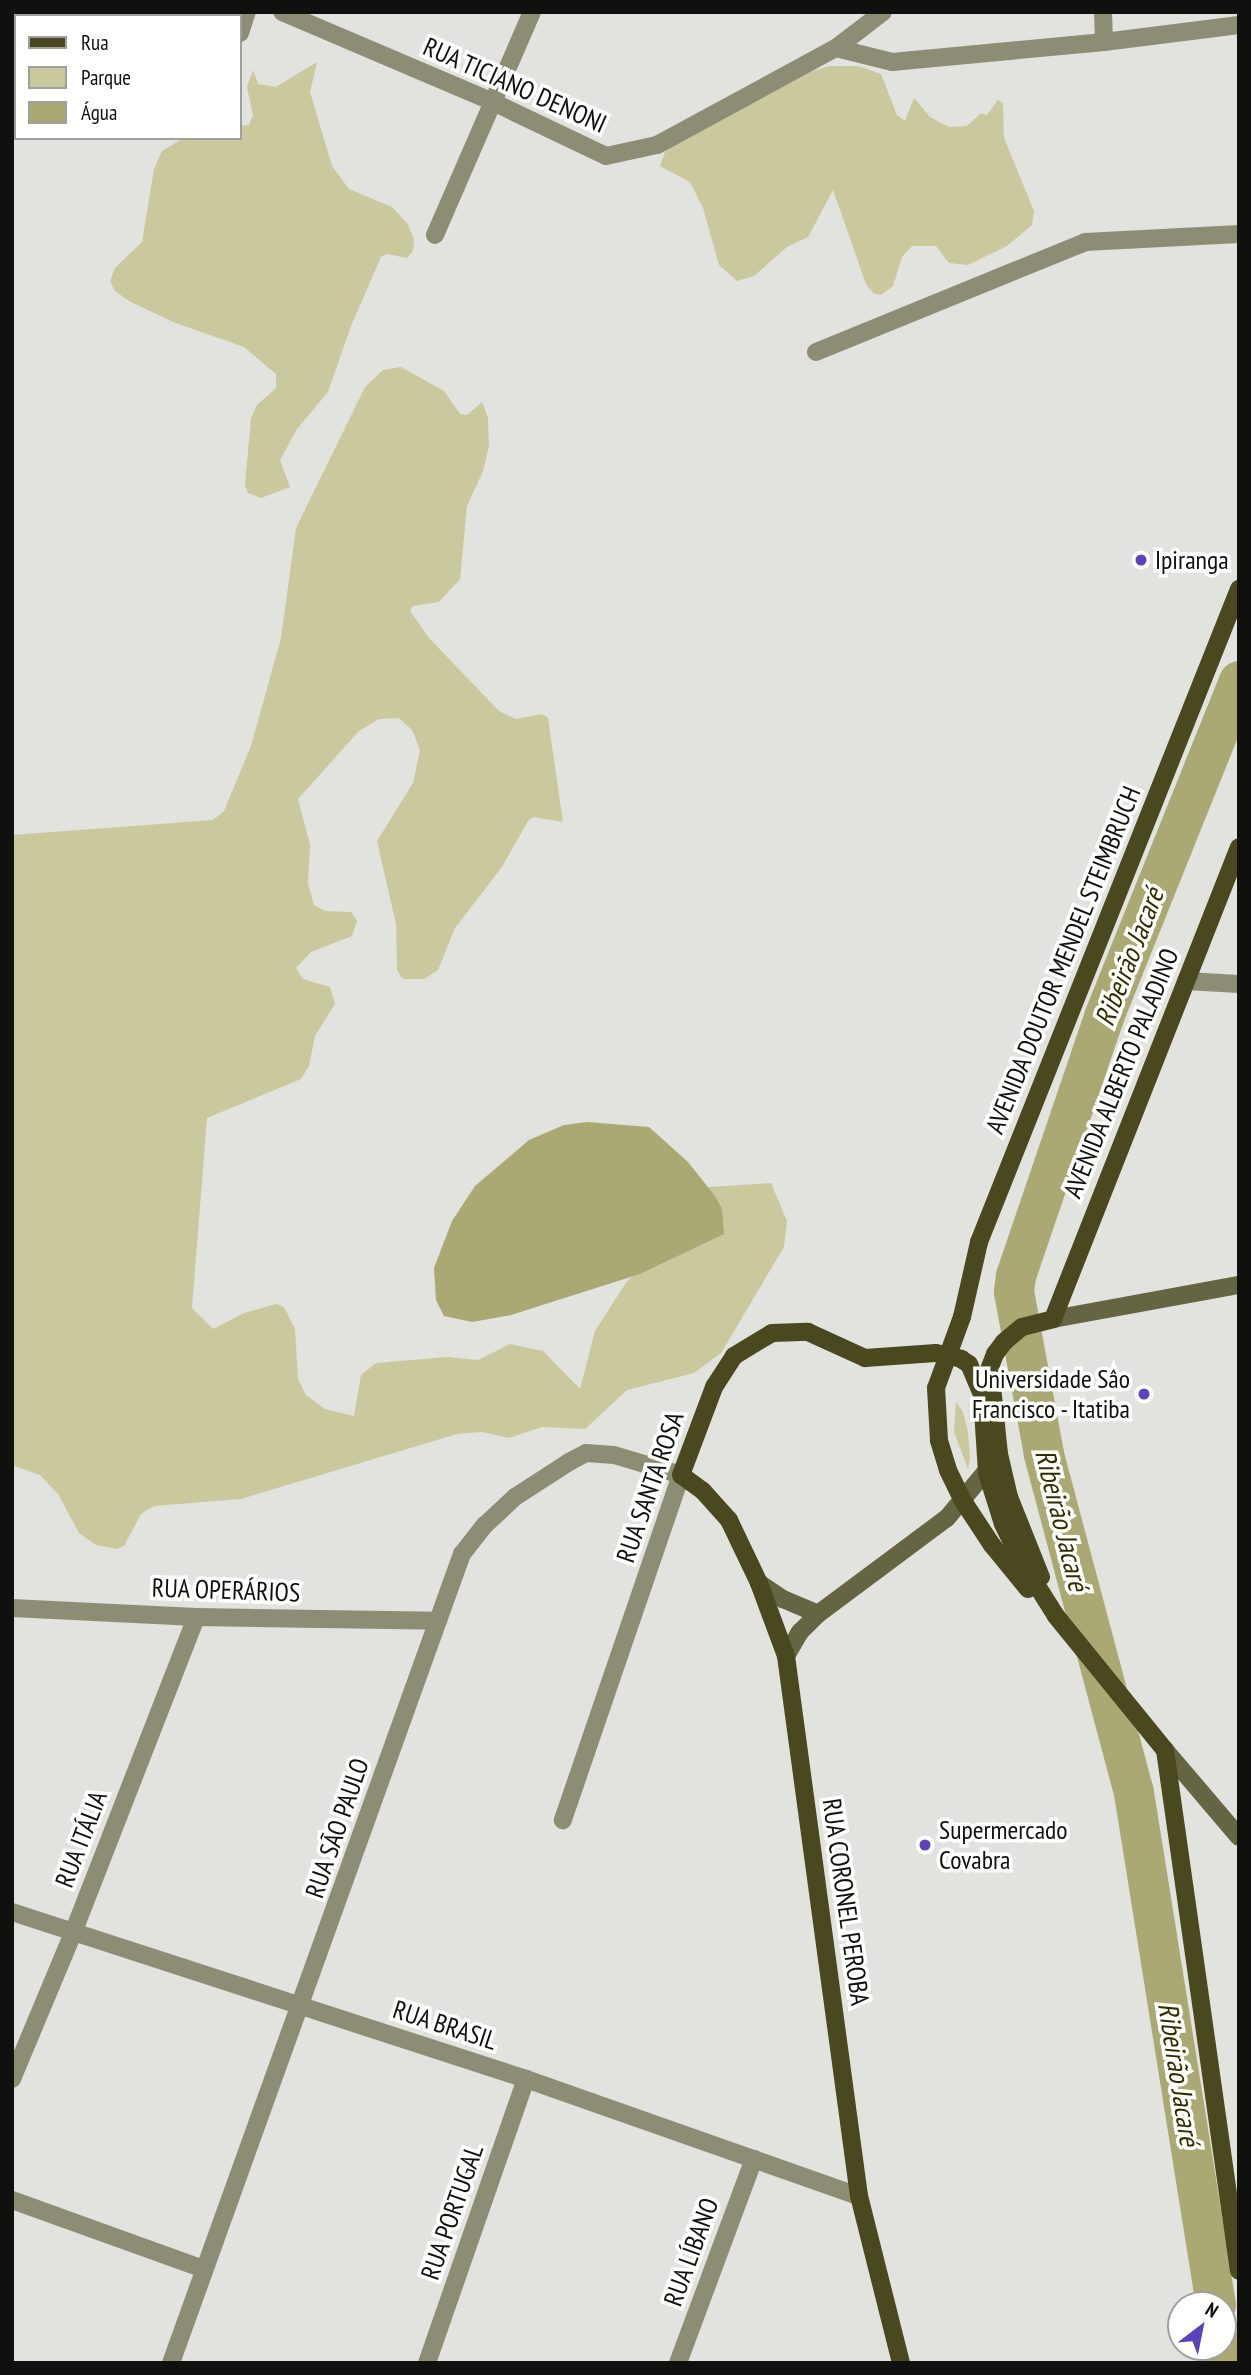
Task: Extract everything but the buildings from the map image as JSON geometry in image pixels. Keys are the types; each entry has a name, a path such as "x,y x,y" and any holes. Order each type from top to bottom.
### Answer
{"main road":[{"name":"AVENIDA DOUTOR MENDEL STEIMBRUCH","path":"1056,1616 1001,1556 963,1501 947,1469 935,1408 936,1388 962,1317 979,1242 1239,589"},
{"name":"AVENIDA ALBERTO PALADINO","path":"1047,1320 1239,847"},
{"path":"1047,1320 1022,1327 1004,1342 990,1367 999,1454 1009,1497 1056,1616"},
{"name":"RUA SANTA ROSA","path":"681,1475 714,1387 734,1356 772,1333 808,1332 865,1358 947,1354"},
{"path":"947,1354 969,1364 982,1395 987,1473 1003,1524 1019,1557 1056,1616 1165,1750 1220,2158 1239,2271"},
{"name":"RUA CORONEL PEROBA","path":"681,1475 702,1491 729,1520 759,1583 786,1656 859,2196 901,2363"},
{"path":"1220,2158 1239,2178"}],"street":[{"name":"RUA TICIANO DENONI","path":"282,12 493,102 606,156 657,145 836,48 883,12"},
{"path":"435,235 531,12"},
{"path":"1104,12 1104,42"},
{"path":"836,48 892,62 1104,42 1239,25"},
{"path":"816,352 1085,242 1239,233"},
{"path":"1186,981 1239,984"},
{"path":"1047,1320 1239,1285"},
{"name":"RUA SÃO PAULO","path":"171,2363 302,2006 462,1554 485,1525 515,1497 586,1453 614,1455 681,1475"},
{"path":"786,1656 800,1632 818,1614 919,1541 963,1501 999,1454"},
{"name":"RUA SANTA ROSA","path":"563,1820 681,1475"},
{"path":"759,1583 783,1598 818,1614"},
{"name":"RUA OPERÁRIOS","path":"12,1608 196,1617 438,1621"},
{"name":"RUA ITÁLIA","path":"12,2079 73,1933 196,1617"},
{"path":"1165,1750 1239,1837"},
{"name":"RUA BRASIL","path":"12,1912 526,2078 859,2196"},
{"name":"RUA PORTUGAL","path":"427,2363 526,2078"},
{"name":"RUA LÍBANO","path":"678,2363 754,2160"},
{"path":"12,2200 204,2270"}],"green space":[{"path":"317,62 310,92 332,166 349,189 392,207 407,223 414,239 413,251 407,258 387,254 381,257 351,326 328,392 297,429 280,460 290,487 261,498 248,493 245,485 251,418 257,405 276,388 276,374 244,347 173,322 129,301 115,291 110,281 115,268 142,242 154,169 162,151 181,140 242,140 242,126 249,125 253,115 247,87 253,70 258,84 276,87"},
{"path":"829,66 858,66 881,74 897,115 905,121 914,98 930,117 949,127 967,126 981,113 987,115 998,100 1003,103 1004,138 1034,211 1032,225 1007,246 968,265 949,263 936,246 912,246 902,257 893,286 881,295 874,294 866,284 833,190 808,237 787,247 754,276 737,281 719,265 703,208 690,182 660,166 667,146 772,84"},
{"path":"401,367 444,391 460,414 467,415 482,402 488,418 489,446 483,471 467,506 460,579 439,602 413,606 410,611 429,638 499,711 516,719 542,714 548,718 563,822 533,817 528,821 502,867 455,928 438,970 424,979 403,979 397,970 396,924 377,841 413,783 420,750 412,730 399,718 379,719 359,731 298,799 310,845 308,883 314,905 325,911 351,912 357,921 352,936 311,952 296,968 303,979 330,987 335,1004 315,1036 309,1066 301,1079 207,1118 192,1308 213,1329 244,1313 276,1304 284,1307 295,1329 298,1379 306,1395 325,1409 354,1416 361,1375 376,1363 447,1357 478,1360 510,1344 543,1351 580,1389 595,1331 625,1284 655,1251 692,1188 771,1183 787,1221 784,1247 721,1353 694,1373 627,1390 585,1429 542,1427 509,1438 482,1432 457,1434 241,1499 154,1506 141,1514 124,1546 117,1549 96,1545 79,1533 58,1494 40,1475 12,1465 12,835 213,820 224,811 251,746 281,638 296,528 365,387 383,370"},
{"path":"956,1402 963,1412 968,1432 968,1469 954,1432"}],"water":[{"path":"587,1122 649,1127 688,1162 715,1196 722,1209 724,1234 640,1274 511,1315 472,1322 444,1316 436,1300 434,1268 452,1221 475,1186 529,1140 564,1125"}],"waterway":[{"name":"Ribeirão Jacaré","path":"1214,2291 1134,1793 1044,1454 1014,1292 1016,1276 1104,1017 1239,681"}],"place":[{"name":"Ipiranga","path":"1141,560"},
{"name":"Universidade Sâo Francisco - Itatiba","path":"1144,1394"},
{"name":"Supermercado Covabra","path":"925,1845"}]}
